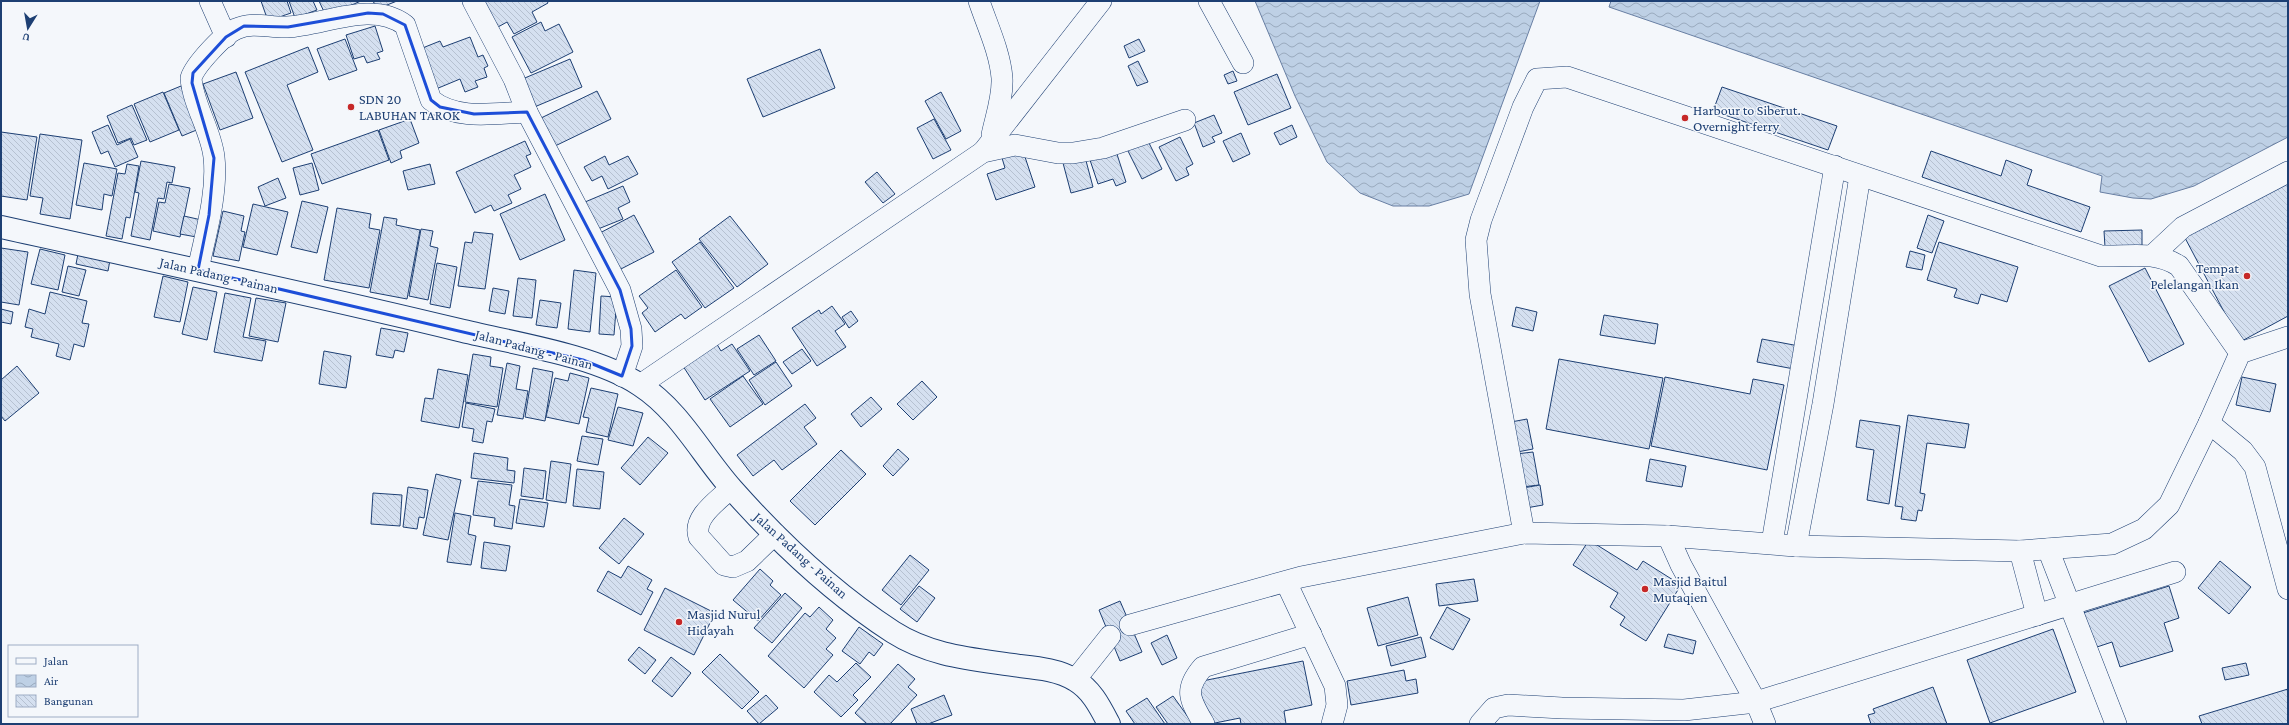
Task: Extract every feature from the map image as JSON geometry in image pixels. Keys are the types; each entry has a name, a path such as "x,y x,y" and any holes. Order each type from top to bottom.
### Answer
{"highway":[{"name":"Jalan Padang - Painan","path":"1,227 381,311 583,360 631,381 677,417 731,488 775,534 835,588 894,633 927,650 958,658 1049,670 1075,680 1097,699 1109,724"}],"street":[{"path":"210,1 226,37"},
{"path":"473,1 514,79 527,112 620,290 631,329 631,381"},
{"path":"979,1 993,42 1002,77 1000,98 987,146"},
{"path":"631,381 987,146 1101,1"},
{"path":"1209,1 1242,63"},
{"path":"198,270 210,209 214,158 210,134 191,78 195,68 234,30 244,26 288,27 368,13 383,14 397,18 406,25 432,100 440,107 450,111 474,114 527,112"},
{"path":"1518,535 1480,294 1476,240 1481,220 1523,106 1537,79 1567,77 2101,256 2153,255 2168,258 2179,266 2240,353"},
{"path":"987,146 1015,145 1058,153 1073,153 1103,148 1185,120"},
{"path":"1772,544 1835,166"},
{"path":"2153,255 2183,226 2288,172"},
{"path":"1796,546 1823,404 1860,176"},
{"path":"1130,625 1286,582 1518,535 1668,536 1796,546 2020,551 2112,544 2144,529 2169,505 2209,423 2240,353 2288,337"},
{"path":"2209,423 2243,451 2255,467 2288,588"},
{"path":"731,488 702,516 697,527 699,537 724,565 733,567 747,561 775,534"},
{"path":"1668,536 1681,565 1756,702 1765,724"},
{"path":"2048,549 2116,724"},
{"path":"2020,551 2037,614"},
{"path":"1480,724 1494,708 1508,705 1562,708 1684,710 1756,702 2175,572"},
{"path":"1286,582 1335,686 1337,705 1332,724"},
{"path":"1204,724 1191,702 1190,690 1194,678 1203,668 1311,634"},
{"path":"1075,680 1110,636"}],"highlighted area":[{"path":"368,13 383,14 405,25 431,100 440,107 474,114 527,112 620,290 631,329 632,346 622,376 583,360 198,270 209,215 214,158 192,83 193,73 226,37 244,26 288,27"}],"water":[{"path":"1255,1 1540,1 1469,194 1429,206 1393,206 1360,193 1327,162 1295,96"},
{"path":"1611,1 2288,1 2288,137 2194,186 2151,199 2133,198 2100,192 2102,176 1609,7"}],"building":[{"path":"261,1 287,1 291,13 268,21"},
{"path":"289,1 313,1 317,10 295,18"},
{"path":"319,1 361,1 326,16"},
{"path":"373,1 397,1 377,9"},
{"path":"484,1 547,1 548,3 532,12 537,22 514,34 507,22 498,27"},
{"path":"541,22 545,31 559,24 573,52 531,73 512,37"},
{"path":"375,26 383,51 377,53 380,59 367,63 364,56 354,59 346,35"},
{"path":"470,37 478,57 483,55 488,66 484,68 487,77 475,81 478,87 465,92 460,79 436,89 420,49 440,41 443,47"},
{"path":"345,39 357,70 329,80 317,49"},
{"path":"1139,39 1145,51 1129,58 1124,46"},
{"path":"308,47 318,72 287,85 313,150 282,162 245,72"},
{"path":"820,49 835,88 763,117 747,79"},
{"path":"570,59 582,87 532,108 520,80"},
{"path":"1138,61 1148,82 1137,86 1128,66"},
{"path":"1233,71 1237,81 1228,84 1224,75"},
{"path":"236,72 253,118 220,130 203,84"},
{"path":"1277,74 1291,108 1248,125 1234,92"},
{"path":"181,86 199,129 182,136 164,93"},
{"path":"1722,87 1837,126 1828,150 1713,111"},
{"path":"597,91 611,119 555,146 541,118"},
{"path":"163,92 179,130 150,142 134,104"},
{"path":"941,92 961,131 946,139 925,101"},
{"path":"132,105 147,140 134,145 131,138 118,143 107,116"},
{"path":"1214,115 1222,133 1212,137 1215,142 1203,147 1194,123"},
{"path":"410,119 419,143 400,151 402,158 391,163 379,130"},
{"path":"934,119 951,150 933,159 917,128"},
{"path":"108,125 117,145 130,139 138,157 115,167 108,151 101,154 92,132"},
{"path":"1292,125 1297,137 1280,145 1274,133"},
{"path":"378,130 389,160 322,184 311,154"},
{"path":"1,132 37,137 27,200 1,196"},
{"path":"1241,133 1250,154 1233,162 1223,141"},
{"path":"40,134 82,140 70,219 40,214 43,198 30,196"},
{"path":"1180,137 1193,164 1186,168 1189,175 1176,181 1159,147"},
{"path":"1147,139 1162,169 1142,179 1127,149"},
{"path":"525,141 531,154 526,156 531,167 514,175 521,189 508,195 512,203 494,211 491,205 475,213 456,172"},
{"path":"1114,145 1126,182 1116,186 1113,179 1098,184 1088,154"},
{"path":"1023,151 1035,187 996,200 987,174 1005,168 1002,158"},
{"path":"1931,151 2001,176 2006,160 2032,170 2027,185 2090,207 2081,232 1922,177"},
{"path":"605,156 609,165 628,156 638,174 608,189 602,176 592,181 584,167"},
{"path":"1085,157 1093,187 1071,193 1063,163"},
{"path":"141,161 175,167 172,183 167,182 164,199 158,198 150,240 131,236 139,193 135,192"},
{"path":"84,163 117,169 112,196 104,194 102,210 76,205"},
{"path":"312,163 319,190 300,195 293,168"},
{"path":"127,164 139,166 130,218 126,217 122,239 106,236 118,173 125,174"},
{"path":"430,164 435,184 408,190 403,171"},
{"path":"877,172 895,194 883,203 865,182"},
{"path":"278,178 286,198 265,206 258,187"},
{"name":"Tempat Pelelangan Ikan","path":"2288,182 2288,316 2240,342 2184,236"},
{"path":"169,184 190,188 180,237 153,231 159,202 165,203"},
{"path":"623,186 630,202 618,208 623,219 598,229 585,202"},
{"path":"545,194 565,240 520,260 500,214"},
{"path":"302,201 328,207 317,253 291,247"},
{"path":"253,204 288,212 277,255 243,247"},
{"path":"337,208 371,214 369,228 380,230 369,288 324,280"},
{"path":"223,211 244,216 241,231 245,232 239,261 213,256"},
{"path":"634,215 654,252 617,271 598,234"},
{"path":"1928,215 1944,221 1932,253 1917,248"},
{"path":"184,216 206,221 202,238 180,234"},
{"path":"730,216 768,264 737,287 699,239"},
{"path":"384,217 397,219 396,225 420,230 407,299 370,292"},
{"path":"421,229 433,231 430,246 438,248 428,300 409,296"},
{"path":"2142,230 2142,246 2105,247 2104,231"},
{"path":"474,232 493,234 485,289 458,286 465,242 472,243"},
{"path":"700,242 734,288 705,308 672,262"},
{"path":"1939,242 2018,267 2007,302 1981,294 1978,304 1954,297 1957,289 1927,280"},
{"path":"1,248 28,252 19,305 1,302"},
{"path":"40,249 65,255 58,290 31,284"},
{"path":"1910,251 1925,255 1922,270 1906,267"},
{"path":"78,254 110,260 108,271 76,264"},
{"path":"437,263 457,267 450,308 430,304"},
{"path":"68,266 86,270 79,296 62,292"},
{"path":"2145,268 2184,344 2149,362 2109,286"},
{"path":"574,270 596,273 590,332 568,329"},
{"path":"676,270 702,307 685,319 681,314 655,332 642,313 648,308 639,296"},
{"path":"163,276 188,282 180,322 154,317"},
{"path":"518,278 536,280 532,318 513,316"},
{"path":"193,287 217,292 207,340 182,334"},
{"path":"493,288 509,291 505,314 489,311"},
{"path":"50,292 87,301 82,323 89,324 84,347 74,344 70,360 56,356 59,344 31,337 33,329 25,327 29,309 45,314"},
{"path":"225,293 251,298 243,337 266,341 262,361 214,352"},
{"path":"601,296 617,297 614,335 599,334"},
{"path":"256,298 286,303 278,342 249,336"},
{"path":"540,300 561,303 557,328 536,325"},
{"path":"832,306 845,324 835,331 846,347 817,366 792,328 819,310 821,314"},
{"path":"1516,307 1537,312 1533,331 1512,326"},
{"path":"1,309 13,312 11,324 1,322"},
{"path":"851,311 858,321 849,328 842,317"},
{"path":"1604,315 1658,324 1655,344 1600,335"},
{"path":"381,328 408,333 404,352 395,350 393,358 376,355"},
{"path":"759,335 776,361 754,375 737,349"},
{"path":"1762,339 1799,346 1794,369 1757,362"},
{"path":"715,341 721,351 732,344 750,371 705,400 681,363"},
{"path":"802,349 811,361 792,374 783,362"},
{"path":"324,351 351,356 346,388 319,384"},
{"path":"473,354 491,357 490,366 503,368 497,407 465,402"},
{"path":"1559,359 1663,378 1649,449 1546,429"},
{"path":"776,362 792,386 765,405 749,380"},
{"path":"507,363 520,366 516,389 528,391 523,419 497,415"},
{"path":"17,366 39,393 5,421 1,416 1,380"},
{"path":"533,368 553,372 545,421 525,417"},
{"path":"438,369 468,375 459,428 421,421 425,398 433,399"},
{"path":"570,373 589,378 579,424 546,417 555,378 568,381"},
{"path":"743,376 763,404 730,427 710,399"},
{"path":"1665,377 1750,394 1753,379 1784,385 1767,470 1651,446"},
{"path":"2242,377 2276,384 2270,412 2236,405"},
{"path":"922,381 937,397 913,420 897,404"},
{"path":"591,388 618,394 608,437 586,432 589,418 583,417"},
{"path":"871,397 882,409 861,427 851,414"},
{"path":"466,403 495,409 492,422 487,421 483,443 472,441 474,429 462,427"},
{"path":"805,404 816,418 804,427 817,444 782,470 774,460 753,476 737,455"},
{"path":"618,407 643,413 633,446 608,440"},
{"path":"1908,415 1969,424 1965,448 1927,443 1920,493 1925,494 1922,511 1918,510 1916,521 1901,519 1903,507 1895,506"},
{"path":"1527,419 1533,449 1517,452 1511,422"},
{"path":"1860,420 1900,426 1889,504 1867,500 1874,450 1856,447"},
{"path":"582,436 603,439 598,465 577,461"},
{"path":"648,437 668,453 640,485 621,468"},
{"path":"898,449 909,459 893,476 883,466"},
{"path":"841,450 866,474 815,525 790,501"},
{"path":"1533,452 1539,485 1522,487 1516,454"},
{"path":"474,453 508,458 507,470 515,471 514,483 471,478"},
{"path":"1650,459 1686,466 1682,487 1646,481"},
{"path":"551,461 571,464 566,503 546,500"},
{"path":"524,468 546,471 543,499 521,496"},
{"path":"577,469 604,472 600,509 573,506"},
{"path":"436,474 461,480 448,540 423,535"},
{"path":"478,481 512,485 509,505 515,506 512,529 494,526 495,518 473,515"},
{"path":"1540,485 1543,505 1526,508 1523,488"},
{"path":"408,487 428,490 424,518 419,517 417,529 403,527"},
{"path":"373,493 402,495 400,526 371,524"},
{"path":"520,499 548,503 544,527 516,523"},
{"path":"455,513 471,516 468,534 476,536 471,565 447,562"},
{"path":"624,518 644,534 619,564 599,548"},
{"name":"Masjid Baitul Mutaqien","path":"1589,540 1637,570 1643,561 1681,585 1646,641 1620,625 1625,617 1610,607 1618,593 1573,565"},
{"path":"484,542 510,546 506,571 481,568"},
{"path":"910,555 929,570 901,605 882,590"},
{"path":"2220,561 2251,587 2229,614 2198,588"},
{"path":"628,566 652,580 647,589 653,592 641,615 597,591 608,571 621,578"},
{"path":"760,569 773,581 770,585 781,595 758,621 733,600"},
{"path":"1474,579 1478,601 1439,606 1436,584"},
{"path":"919,586 935,598 917,622 900,609"},
{"path":"2169,586 2179,618 2164,623 2173,651 2120,667 2112,642 2094,648 2083,613"},
{"name":"Masjid Nurul Hidayah","path":"665,588 715,613 694,655 644,630"},
{"path":"785,593 802,608 772,643 754,628"},
{"path":"1408,597 1418,635 1378,646 1367,608"},
{"path":"1120,601 1142,652 1120,661 1099,610"},
{"path":"819,607 833,620 826,629 836,638 826,649 833,655 804,688 768,656 805,613 810,617"},
{"path":"1447,607 1470,619 1453,650 1430,638"},
{"path":"859,627 883,644 874,656 869,652 860,664 842,651"},
{"path":"2053,629 2076,692 1990,723 1967,660"},
{"path":"1668,634 1696,641 1693,654 1664,647"},
{"path":"1167,635 1177,658 1162,665 1151,643"},
{"path":"1421,637 1426,657 1391,666 1386,646"},
{"path":"639,647 656,660 645,674 628,660"},
{"path":"720,654 759,692 742,709 702,672"},
{"path":"671,657 691,673 672,697 652,681"},
{"path":"1303,661 1312,705 1284,711 1286,724 1241,724 1240,718 1210,724 1197,682"},
{"path":"856,663 871,677 853,695 858,700 841,717 814,692 829,675 837,682"},
{"path":"2246,663 2249,675 2225,680 2222,668"},
{"path":"898,664 915,679 908,687 917,695 890,724 867,724 855,713"},
{"path":"1404,670 1406,681 1416,679 1418,693 1351,705 1347,681"},
{"path":"1933,687 1947,724 1871,724 1868,715 1875,713 1873,709"},
{"path":"2288,689 2288,724 2202,724 2199,716"},
{"path":"766,695 778,708 759,724 747,711"},
{"path":"944,695 952,715 928,724 917,724 911,709"},
{"path":"1173,696 1193,724 1168,724 1156,707"},
{"path":"1147,698 1165,724 1135,724 1126,711"}],"place":[{"name":"SDN 20 LABUHAN TAROK","path":"351,107"},
{"name":"Harbour to Siberut. Overnight ferry","path":"1685,118"},
{"name":"Tempat Pelelangan Ikan","path":"2247,276"},
{"name":"Masjid Baitul Mutaqien","path":"1645,589"},
{"name":"Masjid Nurul Hidayah","path":"679,622"}]}
